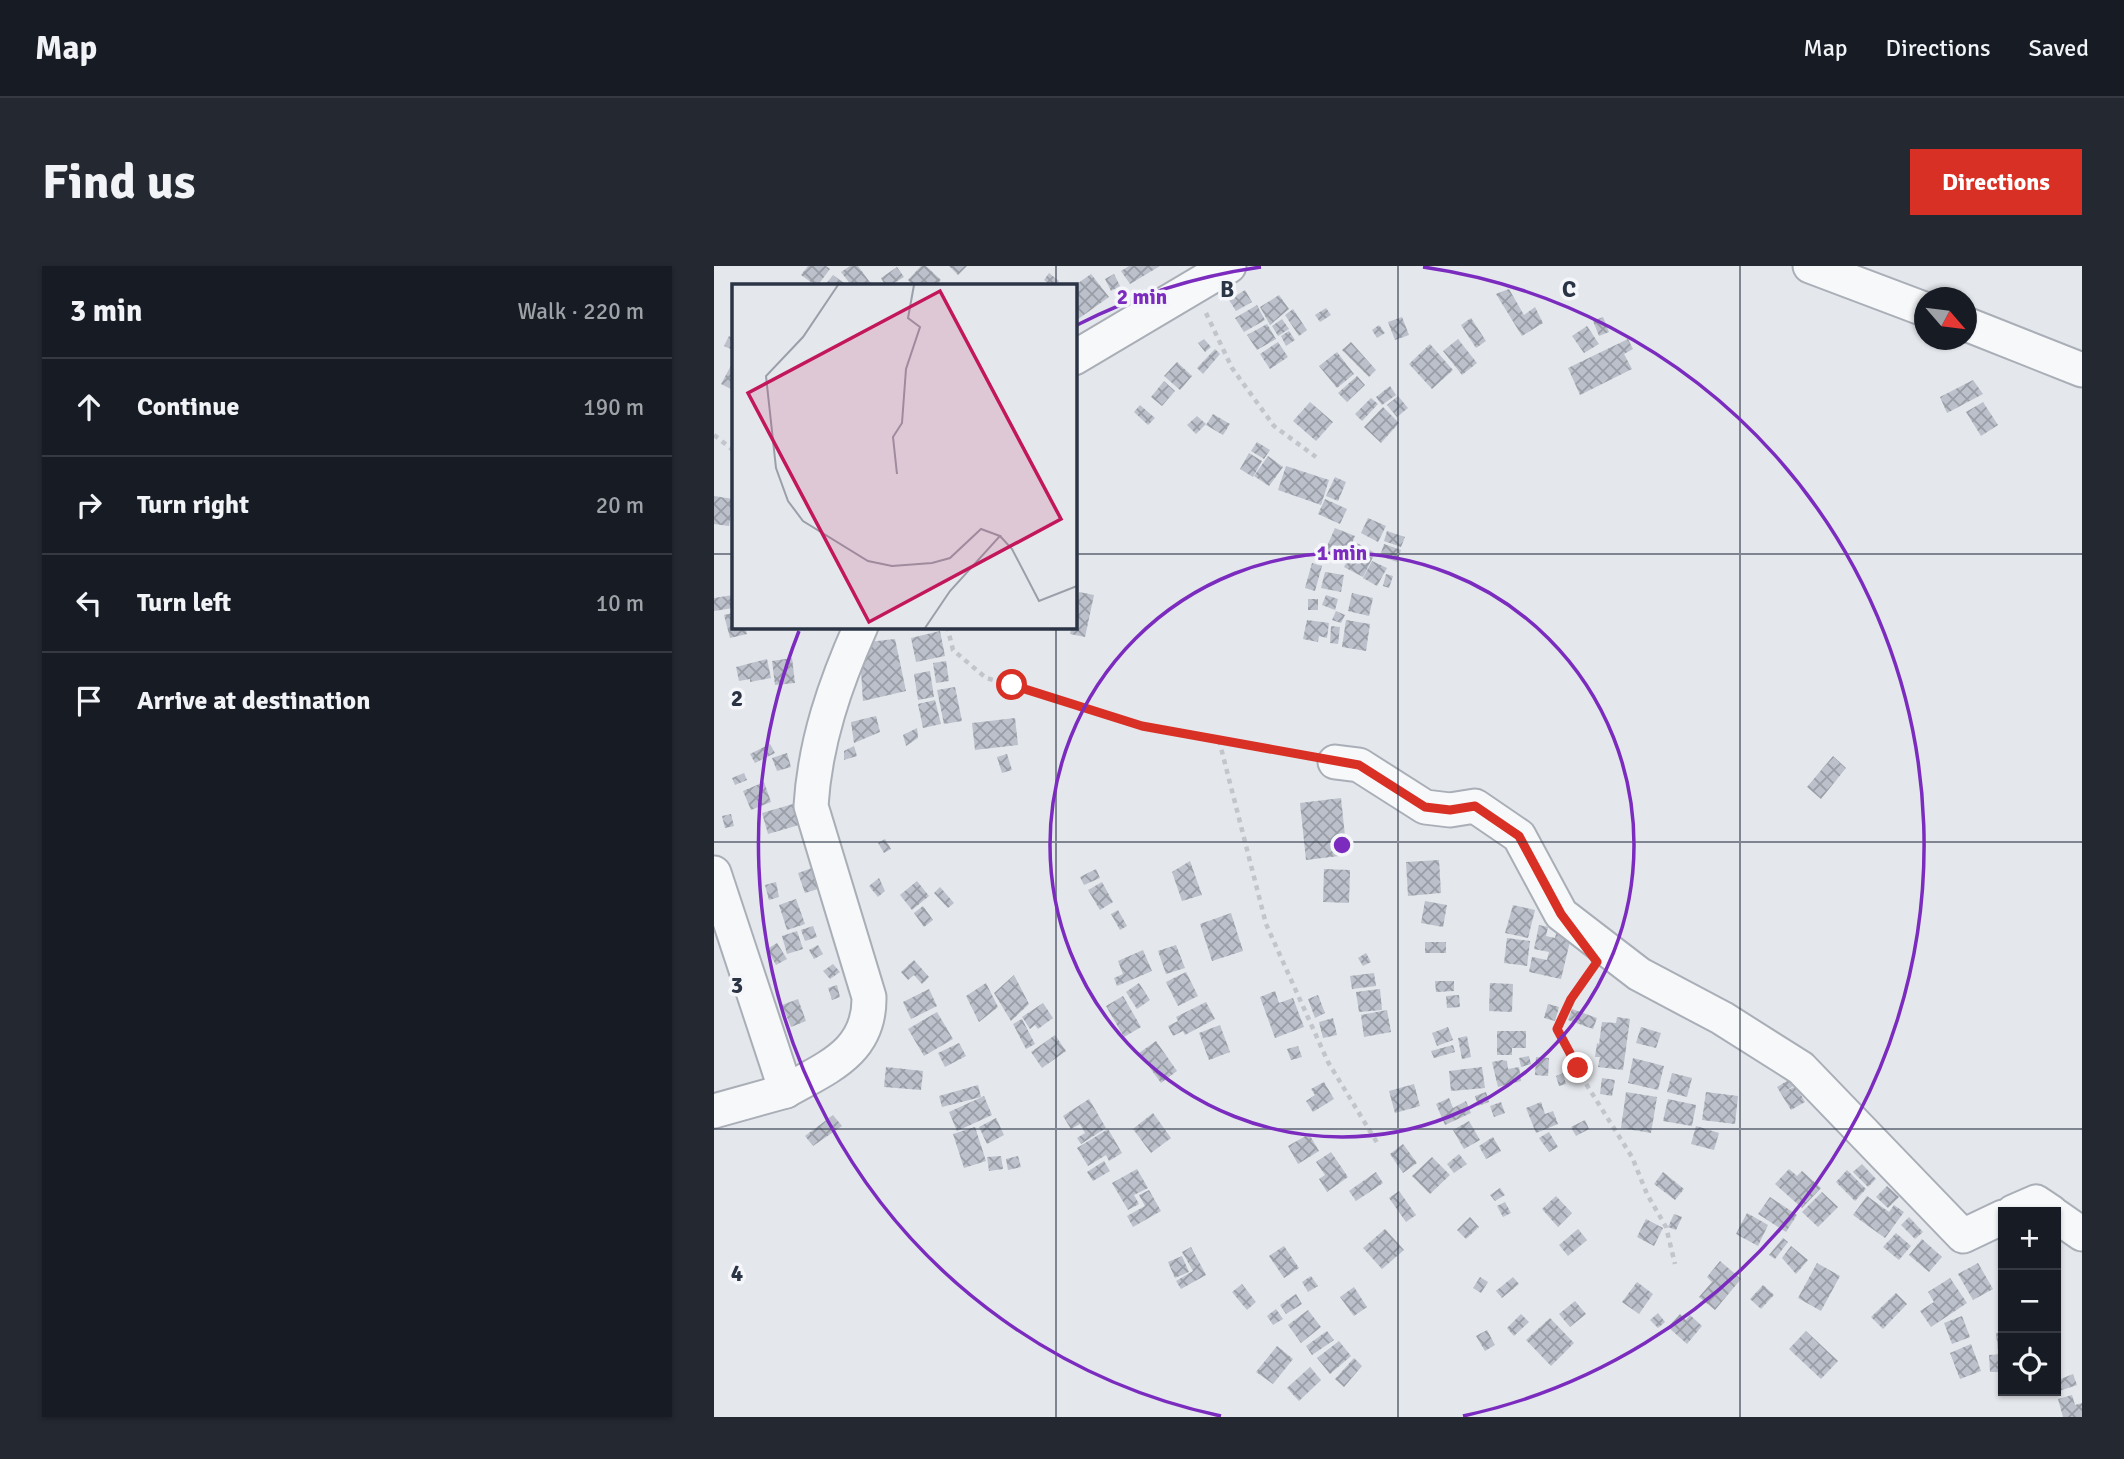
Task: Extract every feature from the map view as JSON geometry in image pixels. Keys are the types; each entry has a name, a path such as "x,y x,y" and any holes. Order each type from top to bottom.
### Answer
{"street":[{"path":"1076,357 1229,266"},
{"path":"1810,266 1914,305"},
{"path":"1977,328 2082,370"},
{"path":"714,1111 786,1091 825,1069 862,1036 869,1017 869,997 811,806 823,727 860,628"},
{"path":"1335,762 1359,765 1425,807 1450,810 1475,806 1519,836 1561,914 1639,974 1722,1018 1801,1068 1963,1236 1998,1219"},
{"path":"714,873 786,1091"},
{"path":"2024,1207 2036,1202 2044,1207"},
{"path":"2061,1219 2082,1234"}],"path":[{"path":"1194,287 1232,368 1274,426 1316,457"},
{"path":"714,435 732,449"},
{"path":"948,628 953,650 986,678 1065,700 1142,726 1335,762"},
{"path":"1219,740 1266,924 1328,1062 1378,1146"},
{"path":"1597,962 1571,999 1557,1029 1588,1087 1632,1157 1647,1194 1666,1227 1675,1264"}],"building":[{"path":"808,266 826,266 830,269 819,284 814,284 801,275"},
{"path":"850,266 858,266 871,284 850,284 841,272"},
{"path":"921,266 926,266 941,280 937,284 912,284 908,280"},
{"path":"949,266 967,266 958,275"},
{"path":"1129,266 1160,266 1130,284 1121,271"},
{"path":"897,267 904,277 893,284 884,284 881,278"},
{"path":"1049,273 1059,281 1049,284 1044,280"},
{"path":"1091,274 1109,297 1076,321 1076,285"},
{"path":"1114,274 1120,286 1111,291 1105,279"},
{"path":"833,275 844,283 843,284 826,284"},
{"path":"1509,289 1524,315 1535,307 1543,323 1522,336 1496,294"},
{"path":"1245,290 1252,302 1236,311 1229,300"},
{"path":"1279,295 1289,309 1270,325 1260,307"},
{"path":"1257,305 1265,320 1244,332 1235,318"},
{"path":"1326,308 1331,315 1320,322 1315,315"},
{"path":"1293,309 1307,330 1299,336 1285,315"},
{"path":"1402,317 1409,335 1395,340 1388,322"},
{"path":"1603,317 1609,332 1599,336 1593,321"},
{"path":"1471,318 1486,341 1476,348 1461,325"},
{"path":"1282,319 1289,329 1278,336 1272,326"},
{"path":"1267,324 1276,339 1257,350 1247,335"},
{"path":"1379,325 1385,333 1377,338 1372,330"},
{"path":"1587,326 1599,344 1584,353 1572,336"},
{"path":"1289,331 1295,340 1286,346 1281,336"},
{"path":"729,336 732,338 732,350 724,346"},
{"path":"1204,339 1211,347 1205,352 1198,343"},
{"path":"1458,339 1477,363 1462,375 1443,351"},
{"path":"1628,339 1633,349 1624,354 1632,369 1580,395 1568,368"},
{"path":"1278,342 1288,357 1270,369 1260,354"},
{"path":"1351,342 1376,370 1369,377 1342,350"},
{"path":"1430,344 1453,370 1432,389 1409,364"},
{"path":"1215,349 1220,354 1203,374 1197,368"},
{"path":"1337,352 1354,374 1337,388 1319,366"},
{"path":"1177,362 1192,376 1180,390 1164,376"},
{"path":"732,364 732,390 721,384"},
{"path":"1357,376 1365,385 1347,402 1338,393"},
{"path":"1973,380 1983,394 1947,413 1940,397"},
{"path":"1164,381 1175,391 1162,406 1151,397"},
{"path":"1390,386 1396,395 1382,405 1376,397"},
{"path":"1398,396 1408,408 1397,417 1387,405"},
{"path":"1371,398 1378,404 1362,421 1355,414"},
{"path":"1310,402 1333,422 1316,441 1293,421"},
{"path":"1983,402 1998,425 1981,436 1966,412"},
{"path":"1140,405 1155,418 1148,425 1134,412"},
{"path":"1383,407 1399,423 1381,443 1364,427"},
{"path":"1213,414 1230,424 1223,435 1206,425"},
{"path":"1197,416 1206,424 1196,434 1187,425"},
{"path":"1257,442 1270,450 1264,459 1251,451"},
{"path":"1249,453 1262,461 1253,477 1240,469"},
{"path":"1268,456 1283,467 1269,486 1254,476"},
{"path":"1286,466 1329,480 1321,505 1278,490"},
{"path":"1335,477 1346,482 1338,501 1326,496"},
{"path":"714,496 732,499 729,526 714,524"},
{"path":"1325,499 1347,509 1340,524 1318,514"},
{"path":"1368,518 1386,526 1378,542 1361,533"},
{"path":"1335,528 1355,536 1344,562 1324,553"},
{"path":"1387,531 1405,537 1401,547 1384,541"},
{"path":"1357,543 1375,553 1363,577 1344,567"},
{"path":"1384,544 1401,550 1397,562 1380,556"},
{"path":"1372,561 1387,568 1377,586 1363,578"},
{"path":"1312,563 1322,566 1315,591 1305,588"},
{"path":"1325,572 1344,575 1341,592 1321,588"},
{"path":"1386,574 1393,576 1389,588 1383,586"},
{"path":"1079,592 1094,595 1085,637 1070,634 1072,628 1076,628"},
{"path":"1352,593 1373,598 1369,616 1348,611"},
{"path":"732,595 732,608 714,611 714,598"},
{"path":"1326,595 1338,599 1335,610 1322,605"},
{"path":"1308,599 1318,599 1318,610 1308,610"},
{"path":"1336,611 1345,615 1341,623 1332,620"},
{"path":"732,613 732,628 746,628 747,634 730,638 724,615"},
{"path":"1307,620 1329,623 1327,638 1319,636 1318,642 1303,639"},
{"path":"1346,620 1370,624 1366,651 1342,647"},
{"path":"1331,626 1340,627 1338,644 1330,643"},
{"path":"940,631 945,656 916,662 911,638"},
{"path":"895,639 906,691 863,701 859,643"},
{"path":"792,658 795,683 775,685 772,661"},
{"path":"767,659 771,678 739,681 736,667"},
{"path":"946,661 949,681 936,683 933,663"},
{"path":"930,671 934,697 918,700 914,674"},
{"path":"955,687 962,721 944,724 937,690"},
{"path":"935,700 941,724 923,728 918,704"},
{"path":"876,716 880,732 854,743 851,722"},
{"path":"1015,718 1018,745 975,750 972,723"},
{"path":"917,728 918,738 906,746 903,735"},
{"path":"770,744 775,753 755,763 750,754"},
{"path":"854,746 857,756 844,760 844,751"},
{"path":"787,753 791,767 777,771 772,758"},
{"path":"1007,754 1012,770 1002,773 997,757"},
{"path":"1833,756 1846,768 1821,799 1807,787"},
{"path":"744,773 747,780 735,785 732,778"},
{"path":"764,782 771,802 751,810 743,791"},
{"path":"1341,798 1347,855 1306,860 1300,803"},
{"path":"793,804 799,825 768,834 762,813"},
{"path":"731,814 734,826 725,828 722,816"},
{"path":"885,839 891,849 884,853 878,843"},
{"path":"1439,860 1441,893 1408,896 1406,862"},
{"path":"1190,861 1202,895 1182,901 1172,872"},
{"path":"815,867 821,888 805,893 798,873"},
{"path":"1096,869 1100,878 1084,885 1080,877"},
{"path":"1324,869 1350,870 1349,903 1323,902"},
{"path":"879,878 885,891 878,897 869,886"},
{"path":"917,881 929,896 912,910 900,895"},
{"path":"776,882 779,897 769,900 765,885"},
{"path":"1102,882 1113,902 1100,910 1088,890"},
{"path":"940,887 954,903 948,908 934,893"},
{"path":"796,899 805,924 787,930 779,905"},
{"path":"1425,901 1447,905 1443,927 1421,923"},
{"path":"1513,905 1535,910 1528,938 1505,933"},
{"path":"923,906 933,920 924,927 914,913"},
{"path":"1118,910 1127,926 1120,930 1111,914"},
{"path":"1231,913 1243,951 1212,961 1200,924"},
{"path":"1539,925 1548,927 1546,936 1555,938 1557,929 1572,933 1561,979 1529,972 1532,957 1547,960 1549,952 1534,949"},
{"path":"813,926 817,937 805,941 801,930"},
{"path":"797,931 803,949 787,954 782,936"},
{"path":"1507,938 1530,941 1527,966 1504,963"},
{"path":"1425,942 1446,942 1446,953 1425,953"},
{"path":"777,943 787,959 776,965 767,949"},
{"path":"818,945 823,954 814,959 809,950"},
{"path":"1176,945 1185,968 1166,974 1158,951"},
{"path":"1143,950 1152,971 1117,986 1114,978 1123,974 1118,961"},
{"path":"1366,953 1371,962 1363,966 1358,958"},
{"path":"914,960 929,977 922,984 914,975 908,980 901,972"},
{"path":"833,964 840,972 830,979 823,971"},
{"path":"1186,972 1198,996 1178,1006 1166,982"},
{"path":"1374,973 1376,986 1352,989 1350,976"},
{"path":"1014,975 1029,1004 1011,1021 994,993"},
{"path":"1435,981 1454,981 1454,991 1436,992"},
{"path":"986,983 998,1007 979,1022 966,996"},
{"path":"1139,983 1150,1000 1137,1009 1126,992"},
{"path":"1490,983 1513,984 1512,1012 1489,1011"},
{"path":"837,985 840,997 832,1000 828,988"},
{"path":"929,989 937,1006 911,1019 903,1002"},
{"path":"1380,989 1382,1010 1359,1012 1356,992"},
{"path":"1275,991 1279,1003 1293,998 1304,1027 1275,1038 1260,997"},
{"path":"1318,995 1325,1013 1315,1018 1308,999"},
{"path":"1459,995 1460,1007 1447,1008 1446,996"},
{"path":"1123,996 1141,1027 1124,1037 1106,1006"},
{"path":"798,999 806,1021 791,1027 782,1005"},
{"path":"1206,1002 1215,1019 1185,1035 1183,1031 1173,1036 1168,1026 1178,1021 1176,1017"},
{"path":"1043,1003 1053,1018 1038,1029 1035,1025 1030,1029 1022,1017"},
{"path":"1548,1004 1559,1007 1555,1021 1544,1018"},
{"path":"1572,1009 1597,1018 1593,1029 1568,1020"},
{"path":"1387,1010 1391,1032 1364,1037 1361,1015"},
{"path":"937,1012 953,1039 924,1056 908,1029"},
{"path":"1617,1017 1630,1019 1623,1070 1598,1067 1600,1057 1595,1057 1602,1022 1616,1023"},
{"path":"1333,1018 1337,1035 1323,1038 1319,1022"},
{"path":"1022,1019 1035,1044 1026,1049 1013,1024"},
{"path":"1220,1025 1230,1052 1209,1060 1199,1033"},
{"path":"1448,1027 1453,1040 1437,1046 1432,1033"},
{"path":"1641,1027 1661,1033 1656,1048 1636,1043"},
{"path":"1497,1031 1526,1031 1526,1048 1512,1048 1512,1055 1497,1055"},
{"path":"1055,1035 1066,1051 1042,1068 1031,1052"},
{"path":"1467,1036 1471,1057 1462,1059 1458,1038"},
{"path":"1156,1041 1177,1071 1161,1083 1139,1053"},
{"path":"959,1043 966,1056 945,1067 938,1053"},
{"path":"1453,1045 1455,1052 1434,1058 1431,1051"},
{"path":"1298,1046 1302,1057 1291,1060 1287,1049"},
{"path":"1529,1056 1531,1064 1521,1067 1519,1058"},
{"path":"1536,1057 1549,1058 1548,1076 1535,1075"},
{"path":"1633,1058 1664,1066 1658,1090 1628,1083"},
{"path":"1507,1061 1508,1069 1519,1067 1521,1081 1498,1087 1492,1062"},
{"path":"886,1067 923,1071 921,1090 884,1087"},
{"path":"1482,1067 1485,1088 1451,1091 1449,1071"},
{"path":"1563,1073 1566,1084 1559,1086 1556,1076"},
{"path":"1672,1073 1692,1078 1687,1097 1667,1092"},
{"path":"1602,1078 1615,1080 1612,1096 1600,1094"},
{"path":"1790,1079 1795,1085 1784,1092 1796,1086 1805,1102 1791,1110 1777,1087"},
{"path":"1324,1082 1334,1099 1313,1112 1306,1101 1315,1095 1311,1089"},
{"path":"1414,1084 1420,1106 1395,1113 1389,1091"},
{"path":"978,1085 981,1097 942,1107 939,1096"},
{"path":"1486,1092 1489,1102 1478,1106 1475,1096"},
{"path":"1626,1092 1657,1097 1651,1133 1621,1128"},
{"path":"1706,1092 1738,1096 1735,1124 1702,1120"},
{"path":"984,1096 992,1115 957,1131 949,1112"},
{"path":"1449,1098 1453,1108 1466,1101 1471,1113 1445,1125 1436,1104"},
{"path":"1089,1099 1106,1128 1081,1144 1077,1138 1085,1133 1080,1124 1071,1129 1063,1116"},
{"path":"1668,1099 1696,1105 1692,1126 1663,1121"},
{"path":"1501,1102 1505,1113 1494,1117 1490,1106"},
{"path":"1541,1102 1545,1114 1553,1111 1558,1124 1536,1133 1526,1108"},
{"path":"1153,1113 1171,1138 1151,1153 1133,1129"},
{"path":"833,1115 842,1126 813,1146 805,1136"},
{"path":"996,1118 1004,1135 987,1144 979,1127"},
{"path":"1585,1120 1589,1129 1576,1136 1571,1127"},
{"path":"1469,1121 1480,1140 1464,1149 1453,1130"},
{"path":"1696,1126 1719,1133 1714,1150 1691,1144"},
{"path":"975,1127 986,1161 964,1168 953,1134"},
{"path":"1108,1129 1122,1153 1109,1161 1106,1155 1088,1166 1077,1148"},
{"path":"1549,1132 1558,1147 1549,1152 1539,1138"},
{"path":"1309,1134 1319,1151 1298,1164 1288,1146"},
{"path":"1493,1137 1501,1151 1486,1159 1479,1146"},
{"path":"1403,1144 1417,1163 1403,1173 1390,1154"},
{"path":"1331,1152 1348,1177 1327,1192 1319,1179 1325,1175 1316,1162"},
{"path":"1459,1154 1467,1164 1454,1173 1447,1164"},
{"path":"1001,1156 1003,1169 989,1171 987,1157"},
{"path":"1018,1156 1021,1167 1008,1170 1006,1159"},
{"path":"1432,1157 1450,1175 1430,1194 1412,1176"},
{"path":"1104,1161 1110,1171 1093,1181 1087,1172"},
{"path":"1862,1164 1876,1179 1868,1187 1853,1172"},
{"path":"1137,1169 1148,1188 1134,1195 1139,1204 1128,1210 1112,1183"},
{"path":"1789,1169 1797,1176 1802,1171 1821,1188 1802,1208 1775,1184"},
{"path":"1847,1170 1866,1189 1855,1201 1836,1182"},
{"path":"1376,1172 1383,1183 1356,1201 1349,1191"},
{"path":"1663,1172 1684,1189 1675,1200 1654,1184"},
{"path":"1887,1186 1899,1197 1888,1208 1876,1197"},
{"path":"1500,1188 1505,1195 1495,1201 1490,1195"},
{"path":"1149,1190 1161,1211 1133,1227 1127,1216 1145,1206 1139,1195"},
{"path":"1399,1191 1416,1215 1406,1222 1389,1198"},
{"path":"1822,1192 1838,1207 1818,1227 1802,1212"},
{"path":"1556,1196 1572,1213 1558,1227 1542,1209"},
{"path":"1867,1196 1889,1212 1894,1205 1904,1212 1885,1238 1853,1215"},
{"path":"1770,1197 1797,1215 1786,1232 1758,1214"},
{"path":"1505,1202 1511,1213 1503,1217 1497,1206"},
{"path":"1747,1213 1768,1225 1758,1246 1736,1234"},
{"path":"1674,1214 1682,1217 1676,1230 1668,1227"},
{"path":"1470,1217 1479,1227 1466,1239 1457,1230"},
{"path":"1909,1217 1923,1232 1915,1239 1901,1225"},
{"path":"1646,1219 1663,1228 1654,1246 1637,1237"},
{"path":"1385,1229 1404,1250 1382,1269 1363,1248"},
{"path":"1578,1229 1587,1240 1568,1256 1559,1245"},
{"path":"1896,1233 1911,1246 1899,1260 1883,1247"},
{"path":"1783,1238 1788,1242 1775,1259 1769,1255"},
{"path":"1922,1239 1942,1257 1929,1272 1909,1255"},
{"path":"1284,1246 1299,1268 1284,1278 1269,1256"},
{"path":"1791,1246 1808,1260 1796,1274 1782,1258"},
{"path":"1191,1247 1206,1275 1181,1289 1176,1281 1193,1271 1182,1252"},
{"path":"1182,1256 1189,1272 1175,1278 1168,1262"},
{"path":"1720,1261 1741,1279 1715,1310 1699,1297 1712,1282 1707,1277"},
{"path":"1817,1263 1840,1276 1821,1311 1798,1298"},
{"path":"1978,1263 1993,1289 1973,1300 1958,1274"},
{"path":"1311,1276 1318,1286 1308,1292 1302,1282"},
{"path":"1480,1277 1488,1282 1481,1293 1473,1288"},
{"path":"1513,1277 1519,1284 1502,1298 1496,1291"},
{"path":"1950,1278 1967,1303 1931,1327 1920,1311 1934,1302 1928,1292"},
{"path":"1637,1282 1653,1294 1639,1314 1622,1302"},
{"path":"1242,1284 1256,1302 1247,1310 1232,1292"},
{"path":"1763,1285 1774,1295 1761,1309 1750,1299"},
{"path":"1354,1287 1367,1307 1354,1316 1340,1297"},
{"path":"1896,1293 1907,1304 1883,1329 1871,1317"},
{"path":"1296,1294 1302,1304 1286,1314 1280,1305"},
{"path":"1575,1301 1586,1314 1570,1327 1559,1314"},
{"path":"1276,1309 1283,1319 1273,1325 1267,1316"},
{"path":"1308,1310 1321,1327 1301,1343 1288,1325"},
{"path":"1658,1313 1665,1322 1658,1328 1650,1320"},
{"path":"1521,1314 1529,1322 1514,1336 1507,1328"},
{"path":"1680,1314 1686,1320 1690,1315 1702,1326 1687,1344 1668,1327"},
{"path":"1962,1316 1970,1337 1952,1344 1944,1323"},
{"path":"1550,1318 1574,1343 1551,1366 1526,1340"},
{"path":"1487,1330 1495,1345 1485,1351 1476,1336"},
{"path":"1327,1331 1334,1340 1312,1355 1306,1346"},
{"path":"1806,1331 1838,1361 1821,1379 1789,1349"},
{"path":"1339,1341 1351,1356 1330,1374 1317,1358"},
{"path":"1971,1344 1981,1371 1960,1379 1950,1353"},
{"path":"1277,1346 1293,1359 1273,1384 1256,1372"},
{"path":"1998,1354 1998,1372 1990,1372 1989,1355"},
{"path":"1354,1358 1362,1366 1344,1387 1335,1379"},
{"path":"1310,1367 1321,1380 1299,1401 1287,1388"},
{"path":"2073,1374 2077,1385 2061,1390 2061,1379"},
{"path":"2072,1395 2075,1405 2082,1403 2082,1417 2063,1417 2058,1399"}],"route":[{"path":"1012,685 1142,726 1359,765 1425,807 1450,810 1475,806 1519,836 1561,914 1597,962 1571,999 1557,1029 1578,1068"}]}
